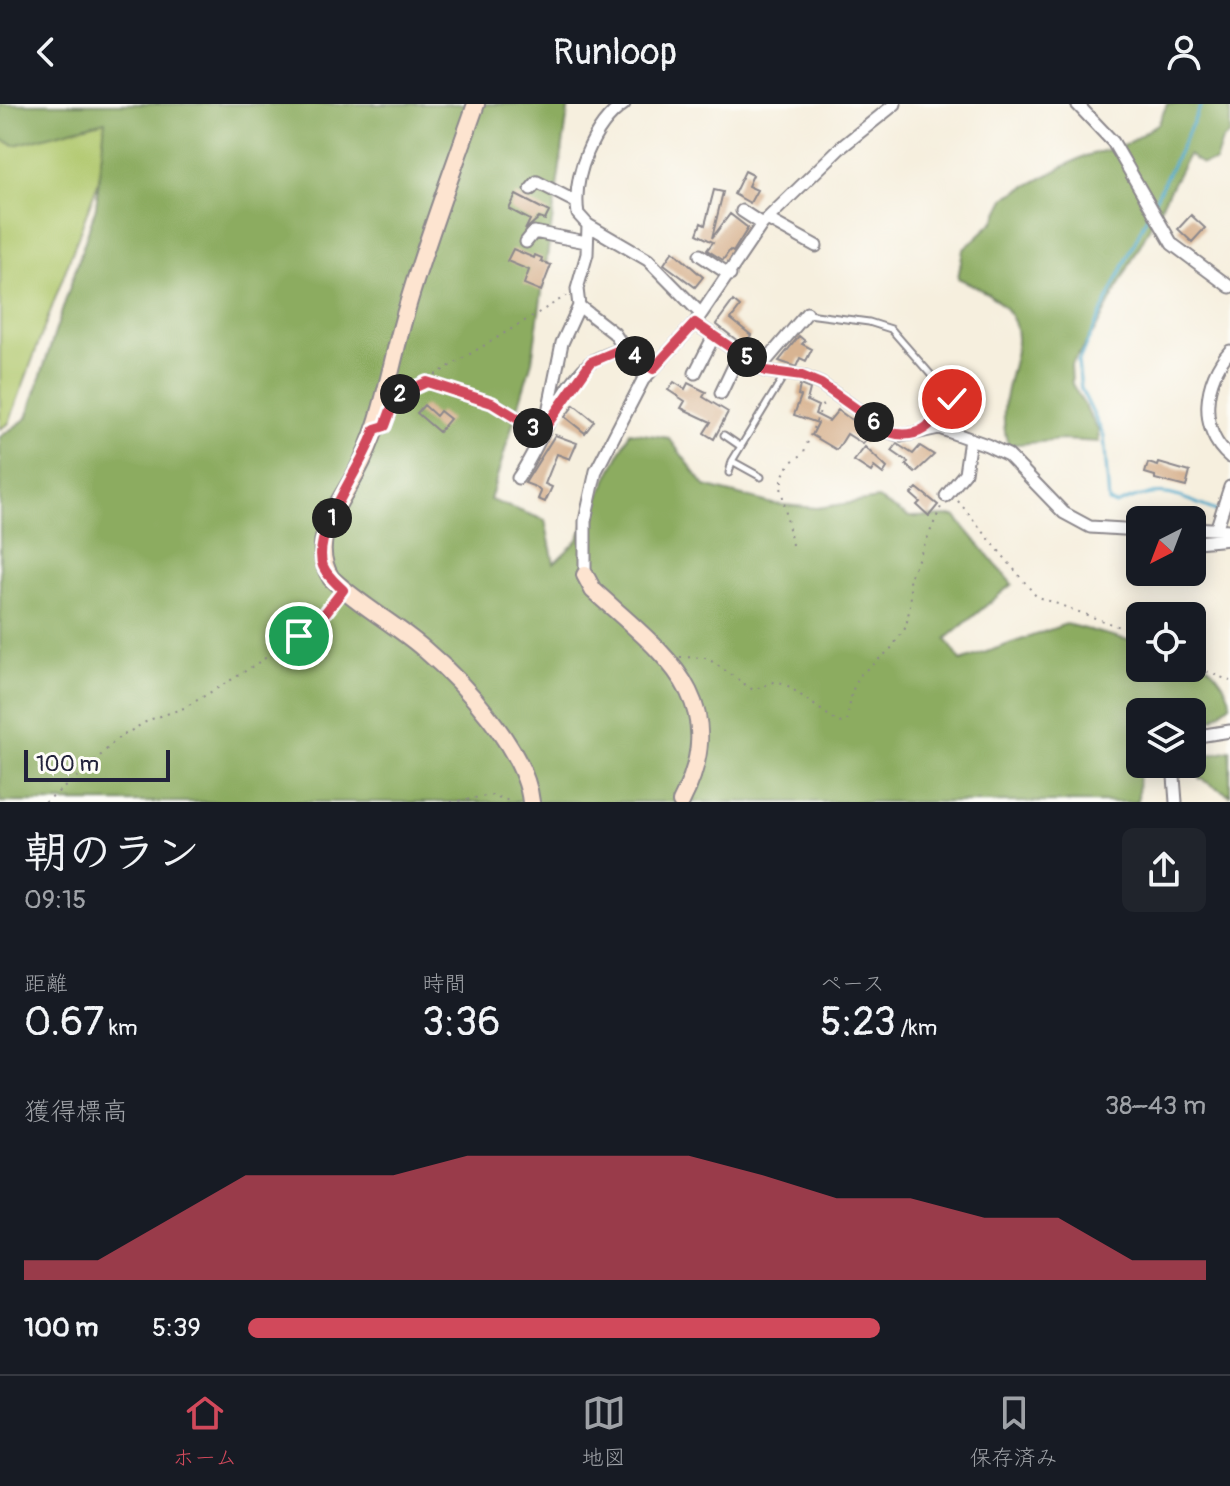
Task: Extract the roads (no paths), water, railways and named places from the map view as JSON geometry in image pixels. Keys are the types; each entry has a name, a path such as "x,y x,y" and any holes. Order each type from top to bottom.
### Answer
{"street":[{"path":"476,104 414,284 368,451 325,531 320,549 323,565 343,590 425,650 514,748 530,787 531,802"},
{"path":"624,104 609,114 579,174 578,214 588,225 648,260 714,336 760,368 802,376 829,390 889,432 901,436 929,428 970,439 1008,455 1064,513 1090,527 1126,529"},
{"path":"681,802 696,773 700,753 699,720 686,685 667,657 593,590 585,575 585,521 596,471 653,369 698,318 765,221 839,149 895,104"},
{"path":"1077,104 1113,142 1172,244 1230,287"},
{"path":"531,189 537,182 576,202"},
{"path":"742,211 816,246"},
{"path":"518,478 532,457 543,428 562,343 579,306 577,289 587,254 588,225"},
{"path":"526,242 534,232 586,242"},
{"path":"700,255 730,275"},
{"path":"579,306 614,333 624,348 653,369"},
{"path":"760,368 807,313"},
{"path":"695,373 714,336"},
{"path":"543,428 591,362 624,348"},
{"path":"1230,351 1215,366 1208,407 1211,431 1230,457"},
{"path":"721,393 740,353"},
{"path":"375,429 385,426 396,396 427,382 492,403 543,428"},
{"path":"946,496 965,473 970,439"},
{"path":"1218,524 1230,487"},
{"path":"1206,526 1218,524 1230,530"},
{"path":"1206,541 1230,539"},
{"path":"1206,735 1230,731"},
{"path":"1175,778 1179,801"}],"lane":[{"path":"807,313 869,322 891,329 952,399 929,428"},
{"path":"729,473 740,446 785,374"},
{"path":"724,435 740,446"},
{"path":"732,461 761,477"}],"waterway":[{"path":"1153,204 1202,104"},
{"path":"1150,210 1078,362 1081,389 1104,436 1109,502 1116,505 1146,495 1168,494 1219,512"}]}
